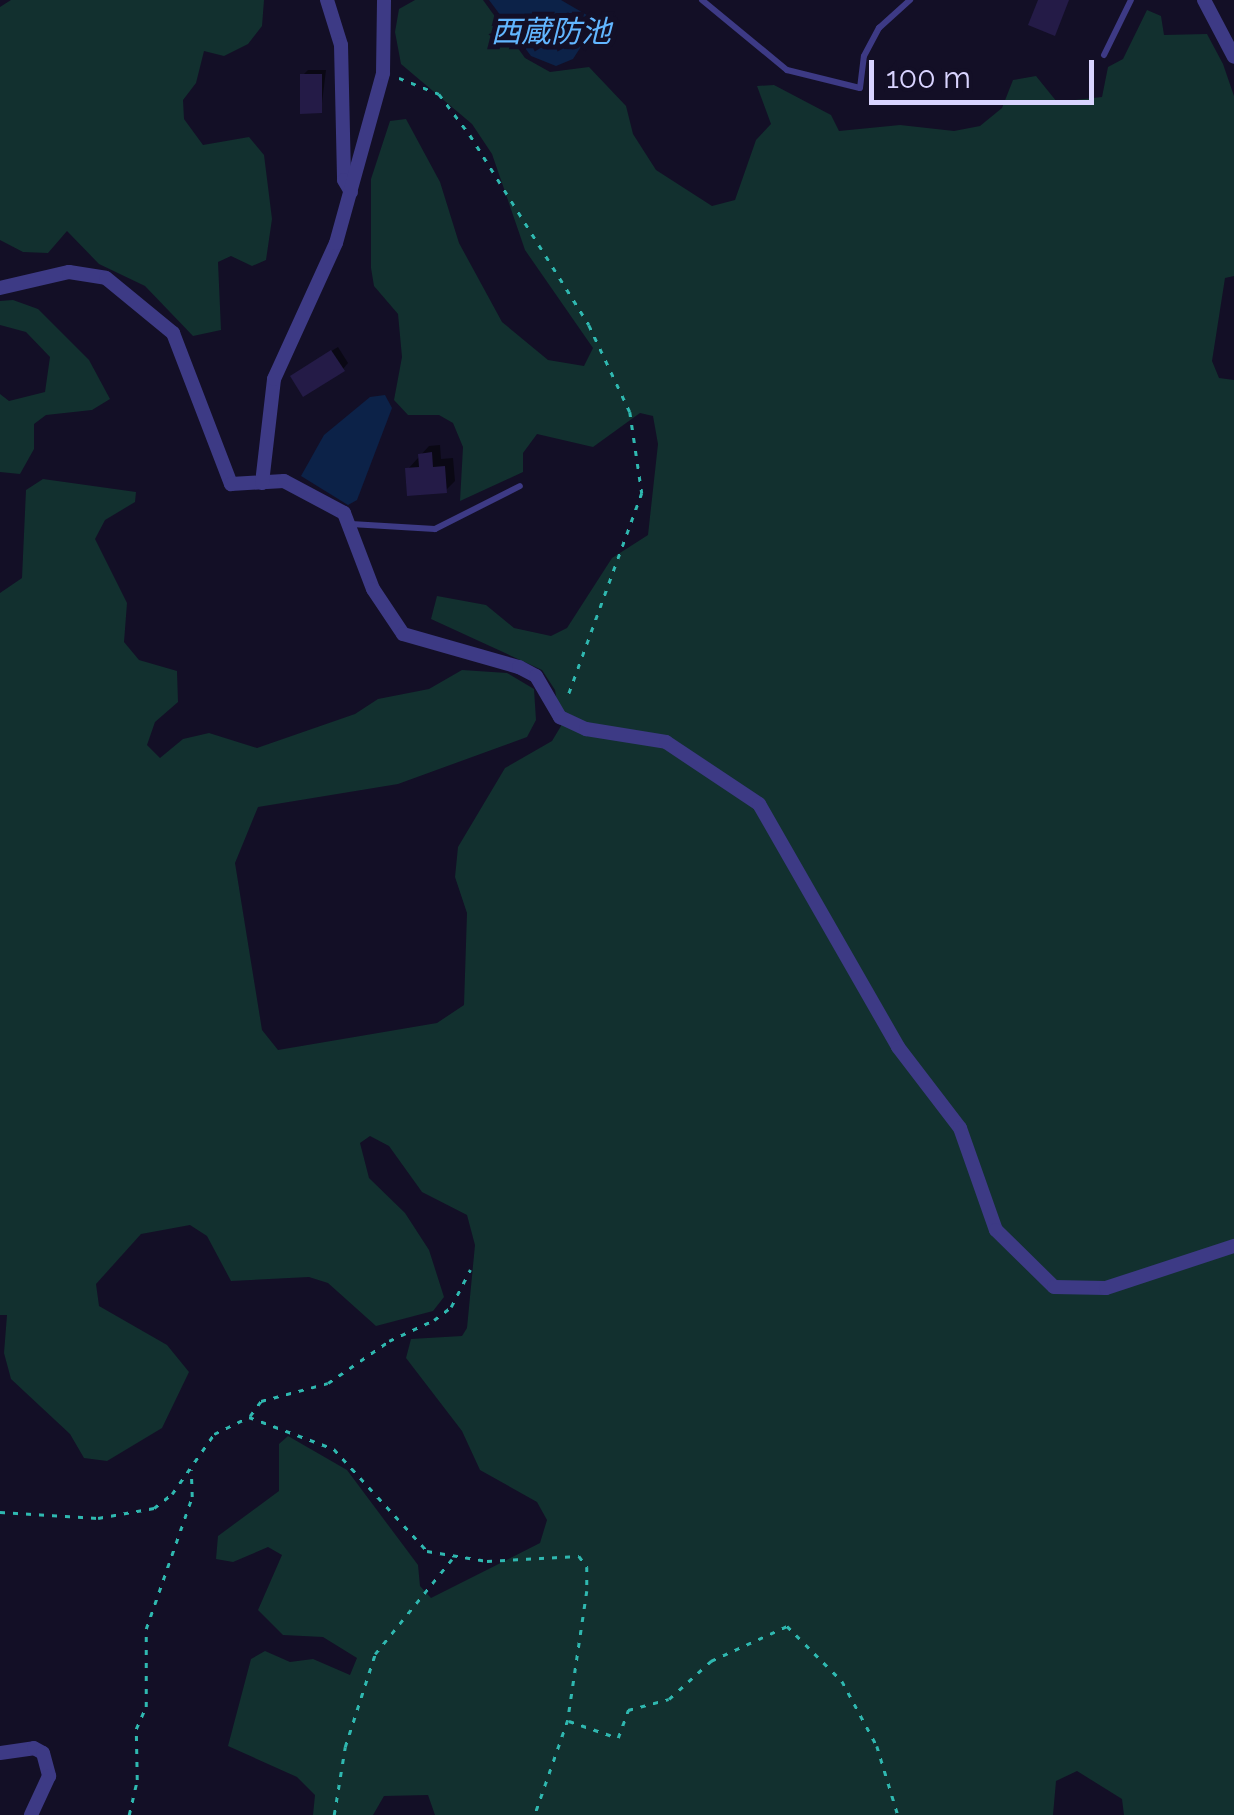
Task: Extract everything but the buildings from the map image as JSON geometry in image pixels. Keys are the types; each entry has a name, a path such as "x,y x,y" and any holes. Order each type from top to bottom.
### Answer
{"street":[{"path":"326,0 341,45 344,180 350,192"},
{"path":"262,483 274,378 336,244 383,73 384,0"},
{"path":"1204,0 1234,57"},
{"path":"0,288 90,272 138,300 183,350 231,484 300,486 350,524 373,589 404,634 519,667 536,676 560,716 586,729 666,742 759,804 898,1048 960,1128 990,1220 1054,1287 1106,1288 1234,1246"},
{"path":"0,1753 34,1748 42,1753 49,1776 31,1815"}],"lane":[{"path":"702,0 787,70 860,88 879,28 910,0"},
{"path":"1104,56 1131,0"},
{"path":"350,524 435,529 520,486"}],"path":[{"path":"383,73 439,94 470,134 589,325 630,412 642,493 560,716"},
{"path":"0,1512 64,1519 132,1515 172,1494 226,1424 249,1417 261,1401 328,1383 389,1340 434,1320 451,1307 470,1270"},
{"path":"249,1417 334,1449 378,1491 414,1543 453,1558 579,1556 587,1568 586,1591 568,1720 535,1815"},
{"path":"128,1815 135,1803 136,1729 146,1707 146,1629 192,1497 191,1470"},
{"path":"334,1815 345,1748 376,1654 453,1558"},
{"path":"568,1720 618,1738 628,1710 669,1700 711,1661 788,1626 842,1681 857,1708 898,1815"}],"green space":[{"path":"11,0 264,0 262,26 248,44 224,56 204,51 196,83 183,100 184,119 203,145 249,137 264,155 272,219 266,260 252,266 231,256 218,262 221,330 193,336 145,286 99,264 67,231 48,253 23,252 0,240 0,7"},
{"path":"415,0 483,0 525,58 550,72 589,67 626,106 633,134 656,170 712,206 735,200 756,140 771,124 757,86 774,85 831,115 839,131 900,125 954,131 980,126 1002,108 1013,80 1036,76 1057,102 1102,97 1108,67 1123,59 1147,10 1161,16 1164,35 1207,34 1223,64 1234,96 1234,276 1225,278 1212,361 1219,378 1234,380 1234,1815 1124,1815 1122,1799 1077,1771 1056,1781 1053,1815 435,1815 428,1795 384,1796 373,1815 313,1815 315,1795 297,1777 228,1746 251,1659 265,1651 290,1662 313,1659 350,1675 357,1658 323,1637 283,1635 258,1610 282,1555 268,1547 233,1562 216,1559 218,1536 279,1491 279,1444 288,1436 347,1470 418,1565 420,1586 431,1598 540,1543 547,1520 537,1502 480,1470 462,1431 406,1358 411,1339 462,1336 467,1328 475,1245 467,1215 422,1192 389,1146 370,1136 360,1143 369,1178 405,1213 429,1250 444,1297 433,1311 376,1326 328,1283 309,1277 231,1281 207,1236 190,1225 141,1234 96,1284 99,1306 167,1345 189,1372 162,1428 107,1461 84,1458 70,1434 11,1379 4,1353 7,1315 0,1315 0,593 22,578 26,490 43,479 136,492 135,502 105,520 95,539 127,603 124,642 139,660 177,671 178,702 155,722 147,745 160,758 183,739 209,733 257,748 355,714 378,699 429,689 462,670 507,673 534,689 536,720 527,737 398,784 258,807 235,863 262,1030 278,1050 437,1023 464,1005 467,913 455,877 458,847 505,768 552,741 561,726 555,690 542,670 431,619 437,596 486,605 514,628 551,636 567,628 612,558 648,535 658,444 653,416 640,413 593,447 537,434 523,453 523,472 460,501 463,447 453,423 439,415 408,415 394,400 402,357 398,314 374,286 371,268 371,179 390,121 406,119 440,182 459,243 502,322 548,360 584,366 593,348 525,250 492,154 472,124 401,64 395,32 399,9"},
{"path":"13,300 38,309 89,360 110,399 92,410 46,415 34,424 34,449 20,474 0,472 0,394 9,401 45,392 50,357 26,332 0,325 0,301"}],"water":[{"name":"西蔵防池","path":"489,0 561,0 592,18 591,31 573,59 556,66 531,56"},
{"path":"385,395 392,408 357,500 348,505 301,476 324,435 370,397"}]}
